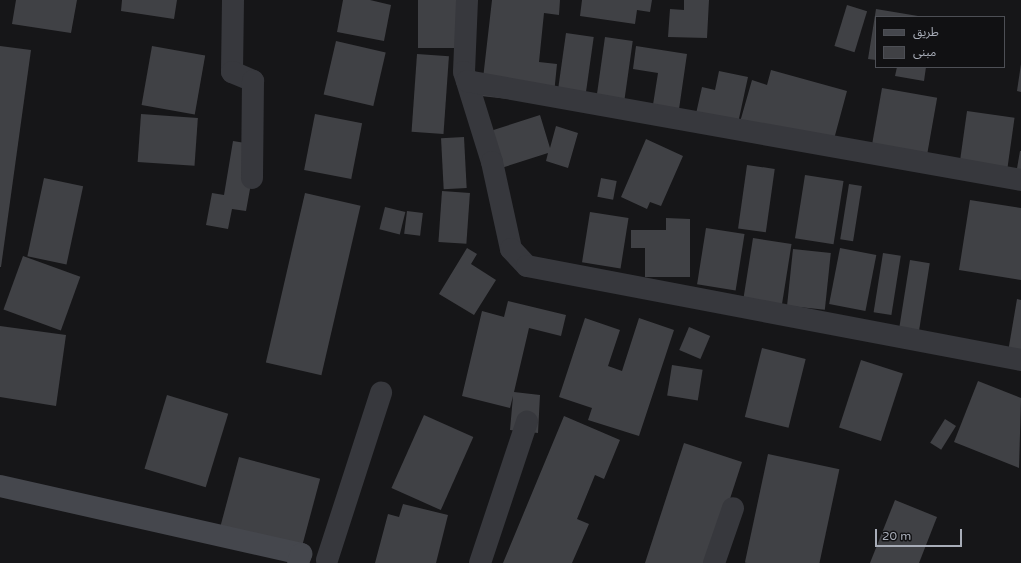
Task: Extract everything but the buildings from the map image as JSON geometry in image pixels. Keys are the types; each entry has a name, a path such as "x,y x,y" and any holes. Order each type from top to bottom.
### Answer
{"street":[{"path":"233,0 232,72 253,81 252,178"},
{"path":"467,0 467,81 492,162 511,249 527,266 1021,360"},
{"path":"467,81 1021,180"},
{"path":"0,486 300,558 332,562 381,393"},
{"path":"480,563 527,422"},
{"path":"714,563 733,508"}]}
